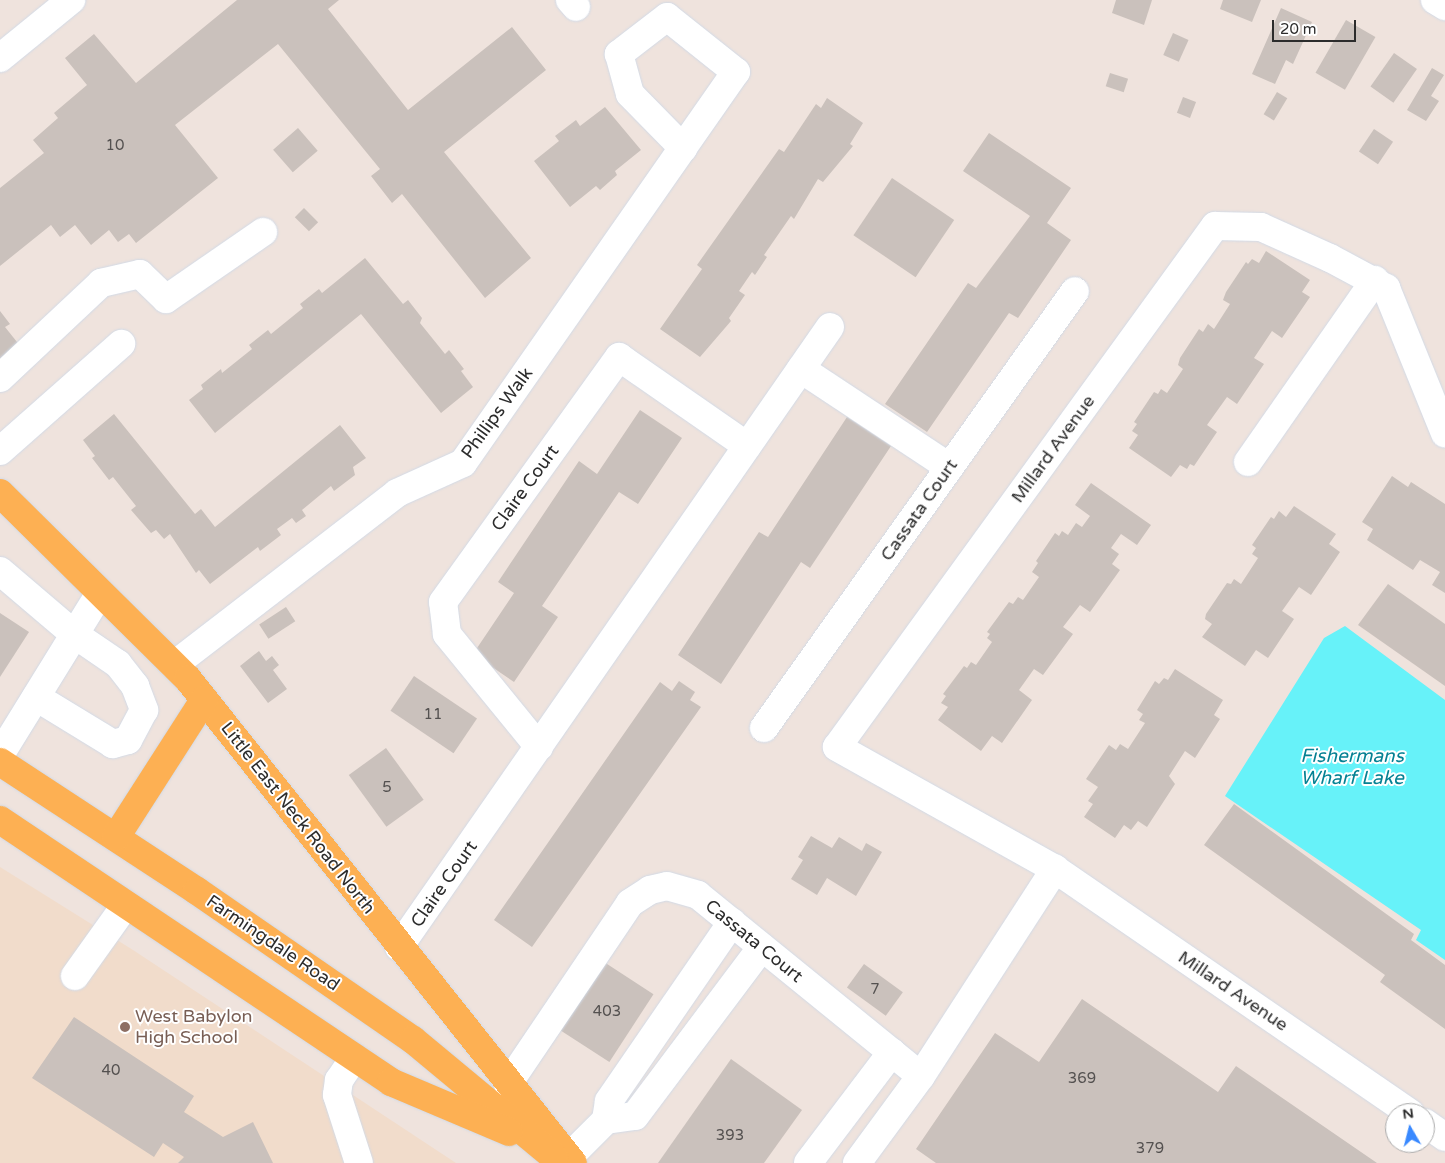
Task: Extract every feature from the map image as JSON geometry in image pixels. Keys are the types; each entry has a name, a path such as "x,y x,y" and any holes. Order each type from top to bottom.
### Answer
{"main road":[{"name":"Little East Neck Road North","path":"0,493 174,665 204,700 568,1161"},
{"path":"116,837 204,700"},
{"name":"Farmingdale Road","path":"0,762 116,837 413,1040 533,1142"},
{"name":"Farmingdale Road","path":"0,820 125,906 391,1082 533,1142 568,1161"}],"street":[{"path":"0,58 71,0"},
{"path":"1435,0 1445,6"},
{"name":"Phillips Walk","path":"174,665 397,493 463,463 683,148 736,72 667,17 619,54 630,94 683,148"},
{"name":"Millard Avenue","path":"1395,1103 1055,869 837,747 1215,226 1261,227 1375,280 1386,288 1445,433"},
{"path":"0,378 101,283 140,274 166,299 263,232"},
{"path":"1248,462 1375,280"},
{"name":"Cassata Court","path":"764,728 1075,291"},
{"name":"Claire Court","path":"399,947 830,328"},
{"path":"0,451 121,344"},
{"name":"Claire Court","path":"539,747 447,634 443,602 619,357 748,446"},
{"path":"801,369 949,467"},
{"path":"0,571 74,634 118,664 135,686 144,710 128,740 113,744 36,697"},
{"path":"0,756 100,593"},
{"path":"857,1163 921,1076 1055,869"},
{"name":"Cassata Court","path":"508,1084 630,903 650,890 667,886 698,895 921,1076"},
{"path":"75,976 125,906"},
{"path":"568,1161 606,1120 609,1101 732,922"},
{"path":"606,1120 634,1116 762,947"},
{"path":"808,1163 892,1052"},
{"path":"354,1058 340,1080 337,1095 359,1163"}],"shaded area":[{"name":"West Babylon High School","path":"0,867 133,950 456,1163 0,1163"}],"water":[{"name":"Fishermans Wharf Lake","path":"1345,626 1445,700 1445,960 1416,940 1421,930 1225,796 1324,638"}],"building":[{"path":"237,0 339,0 328,9 408,110 512,27 546,70 444,152 531,258 485,298 402,194 392,203 371,176 380,169 278,44 175,125 218,178 136,243 129,234 118,242 109,230 91,245 75,225 60,237 51,225 0,266 0,188 44,153 33,140 58,118 54,113 87,85 65,58 94,34 136,83"},
{"path":"1116,0 1152,0 1144,25 1112,13"},
{"path":"1223,0 1261,0 1252,22 1220,9"},
{"path":"1281,8 1312,22 1293,64 1286,60 1275,84 1252,74"},
{"path":"1346,20 1375,37 1345,90 1316,73"},
{"path":"1173,33 1189,40 1179,62 1163,55"},
{"path":"1394,53 1417,69 1393,103 1370,87"},
{"path":"1432,68 1444,75 1431,96 1439,101 1426,121 1407,110"},
{"path":"1110,73 1128,79 1124,92 1106,86"},
{"path":"1277,92 1287,98 1274,120 1264,114"},
{"path":"1183,97 1196,102 1190,118 1177,113"},
{"path":"827,98 863,123 850,144 853,146 823,182 818,179 794,219 791,216 764,255 767,257 755,275 752,272 739,291 745,295 729,318 731,321 700,357 660,329 702,269 697,265 779,149 784,152 816,104 821,108"},
{"path":"605,107 641,150 615,171 617,175 600,190 596,186 570,207 534,161 559,141 555,136 576,120 580,126"},
{"path":"298,128 318,151 293,172 273,150"},
{"path":"1374,129 1393,142 1378,164 1359,151"},
{"path":"989,133 1071,188 1047,223 1071,240 1018,318 1009,313 927,432 885,404 968,283 976,288 1030,216 963,171"},
{"path":"892,178 954,220 916,277 853,235"},
{"path":"304,208 318,222 309,231 295,217"},
{"path":"1266,251 1310,280 1302,292 1310,297 1282,338 1272,331 1254,358 1264,364 1237,404 1227,397 1207,425 1217,432 1194,466 1190,464 1187,469 1180,465 1171,477 1129,448 1138,435 1132,431 1137,424 1134,422 1154,392 1158,394 1161,389 1167,393 1183,369 1178,365 1180,358 1199,329 1203,332 1208,324 1214,329 1230,304 1223,300 1226,292 1246,262 1248,264 1252,259 1259,263"},
{"path":"365,258 403,304 408,300 422,318 420,323 445,354 449,350 464,369 461,371 473,387 441,413 361,314 215,433 189,400 203,389 201,385 221,369 222,373 252,349 249,345 268,330 271,334 303,308 300,304 319,289 322,293"},
{"path":"0,311 10,324 5,327 21,347 0,364"},
{"path":"640,410 682,438 638,504 619,492 542,606 558,617 514,682 473,654 514,593 498,582 579,461 597,474"},
{"path":"114,414 195,514 201,509 215,527 340,425 366,458 353,467 355,475 334,491 331,486 302,510 306,516 296,523 292,518 277,529 281,535 260,551 258,547 210,584 199,570 196,573 170,534 164,539 156,530 151,533 131,510 136,506 113,477 109,480 92,458 95,456 83,440"},
{"path":"847,417 891,446 810,568 801,562 721,684 678,655 759,532 768,537"},
{"path":"1392,476 1408,487 1411,482 1445,504 1445,593 1432,585 1440,572 1420,560 1413,570 1367,540 1373,529 1362,522"},
{"path":"1091,483 1151,525 1137,545 1121,534 1111,548 1119,554 1112,564 1120,570 1090,612 1080,605 1063,627 1073,634 1043,675 1034,669 1019,690 1032,700 1002,743 992,736 981,751 938,720 948,707 941,703 946,696 943,694 964,666 967,668 971,662 976,665 992,642 987,638 990,634 987,632 1009,602 1013,604 1018,597 1023,600 1039,577 1032,572 1038,563 1036,561 1055,533 1059,536 1062,531 1068,535 1076,523 1082,527 1090,516 1075,505"},
{"path":"1294,506 1336,534 1329,544 1340,552 1311,595 1299,587 1282,611 1294,619 1268,658 1256,650 1245,666 1202,637 1212,624 1205,619 1206,614 1227,583 1231,584 1234,579 1241,584 1258,558 1252,554 1256,548 1252,545 1271,517 1274,519 1279,511 1286,517"},
{"path":"1388,584 1445,624 1445,686 1358,625"},
{"path":"286,607 295,621 268,639 259,624"},
{"path":"0,613 29,632 0,677"},
{"path":"259,651 266,661 272,656 279,665 273,670 287,689 268,703 240,666"},
{"path":"1175,669 1223,700 1214,715 1220,719 1195,758 1185,751 1169,776 1175,784 1147,827 1138,821 1131,830 1124,825 1115,838 1084,817 1093,804 1088,801 1098,787 1086,779 1109,745 1116,750 1120,744 1128,749 1145,723 1139,720 1143,714 1137,710 1155,681 1159,684 1164,678 1168,680"},
{"path":"414,676 477,718 454,753 391,711"},
{"path":"679,681 695,692 690,700 701,707 532,947 494,920 660,682 672,691"},
{"path":"386,748 424,800 386,827 349,775"},
{"path":"1234,804 1414,934 1411,940 1445,965 1445,1029 1380,982 1385,975 1204,845"},
{"path":"811,836 832,848 839,837 862,851 866,843 882,852 856,896 827,878 817,895 791,879 803,860 798,857"},
{"path":"604,962 653,994 609,1062 560,1030"},
{"path":"864,964 903,992 886,1016 847,987"},
{"path":"1082,999 1218,1092 1236,1066 1377,1163 936,1163 916,1149 995,1033 1039,1062"},
{"path":"74,1017 194,1096 184,1112 223,1137 253,1122 273,1163 178,1163 184,1157 163,1143 154,1157 32,1078"},
{"path":"731,1059 802,1110 764,1163 658,1163"}],"place":[{"name":"West Babylon High School","path":"125,1027"}]}
